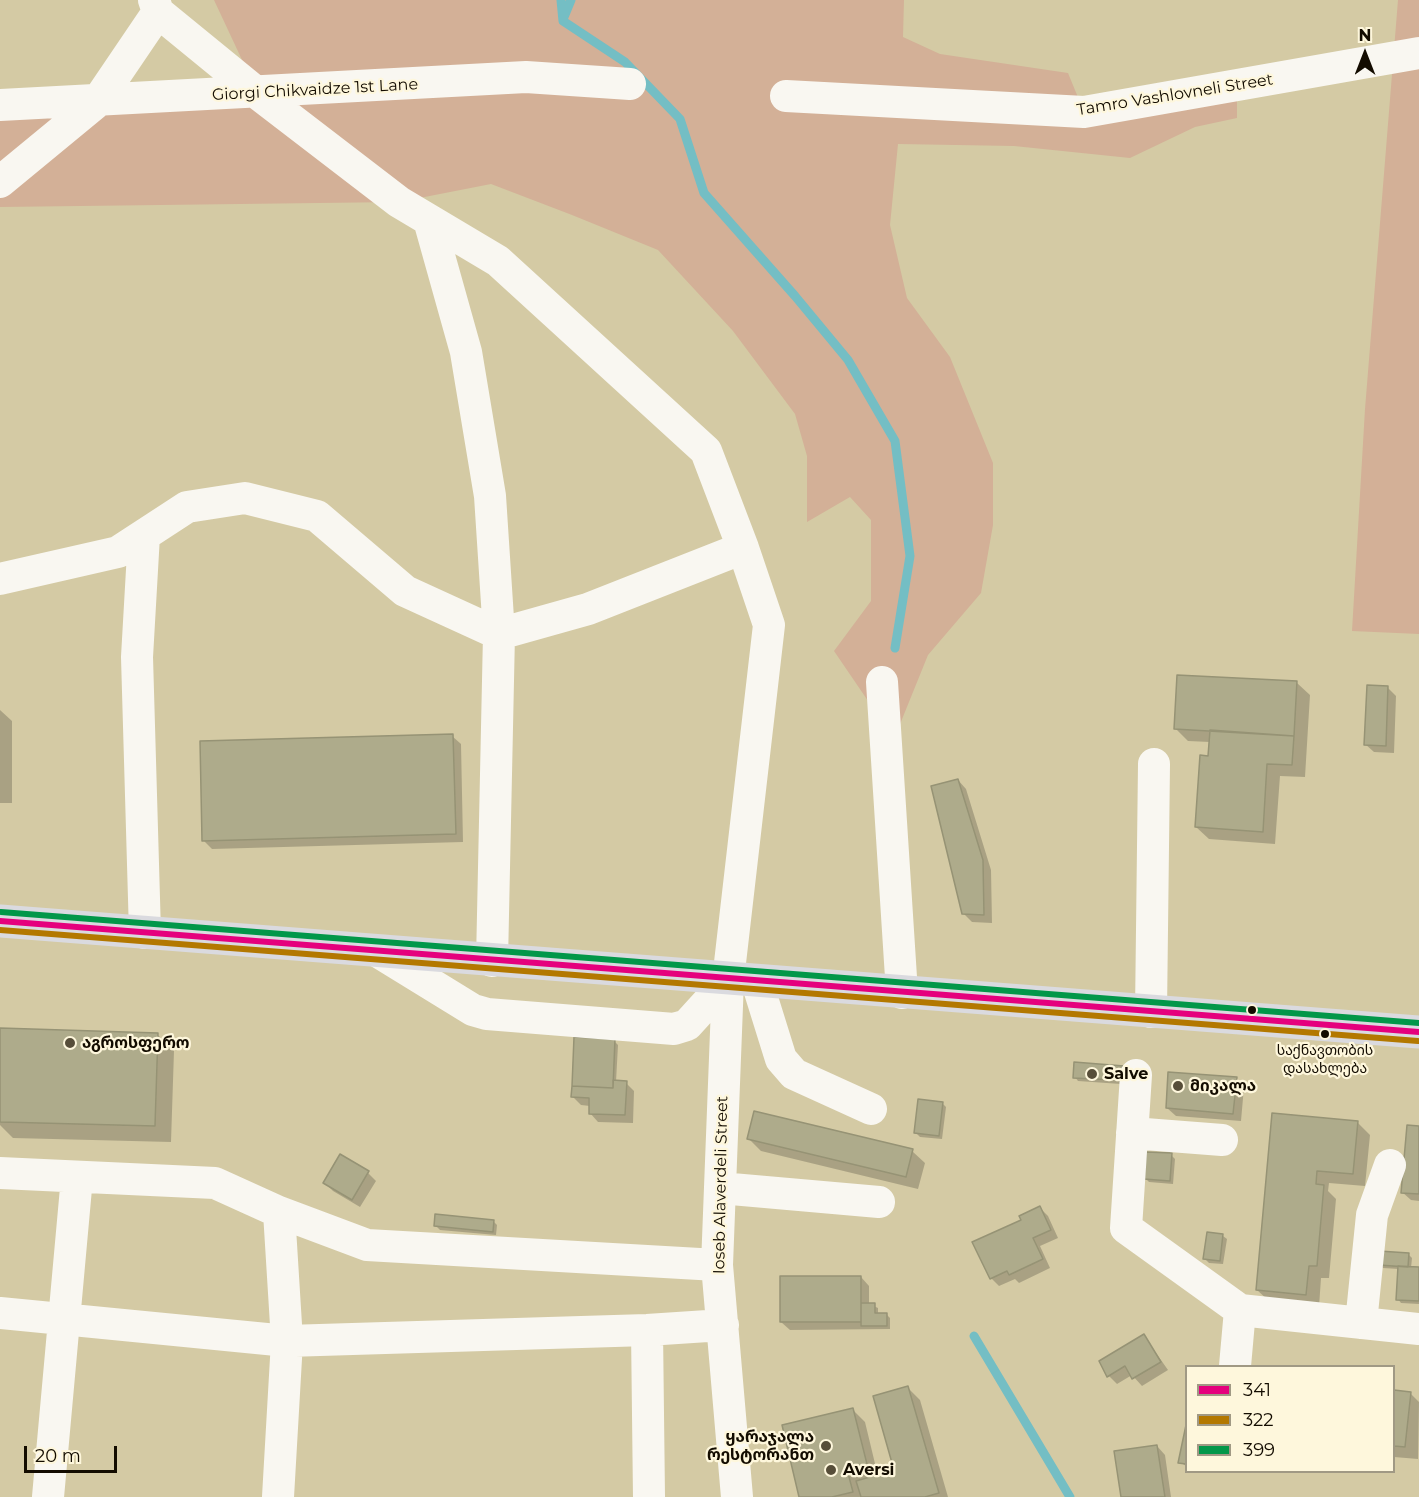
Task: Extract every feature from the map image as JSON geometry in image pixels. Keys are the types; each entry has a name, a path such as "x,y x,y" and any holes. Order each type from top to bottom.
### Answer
{"highway":[{"path":"0,921 742,981 1419,1032"}],"street":[{"name":"Ioseb Alaverdeli Street","path":"156,6 257,93 399,202 498,261 706,451 744,548 769,625 742,981 720,1188 717,1264 737,1497"},
{"path":"0,182 97,102 156,6"},
{"name":"Tamro Vashlovneli Street","path":"786,96 1084,112 1419,53"},
{"name":"Giorgi Chikvaidze 1st Lane","path":"0,105 97,102 526,77 630,84"},
{"path":"429,220 466,352 490,496 500,634 492,961"},
{"path":"0,579 118,552 187,507 245,498 317,516 405,591 500,634 588,609 744,548"},
{"path":"144,535 137,657 145,933"},
{"path":"882,682 902,993"},
{"path":"1151,1012 1154,764"},
{"path":"377,951 473,1010 487,1014 674,1029 687,1025 742,981 781,1059 794,1074 872,1109"},
{"path":"1136,1075 1126,1228 1240,1310 1419,1329"},
{"path":"1132,1133 1222,1140"},
{"path":"1361,1323 1372,1215 1390,1165"},
{"path":"0,1173 214,1183 279,1212 367,1245 717,1264"},
{"path":"48,1497 77,1177"},
{"path":"720,1188 879,1202"},
{"path":"278,1497 287,1341 279,1212"},
{"path":"1235,1365 1240,1310"},
{"path":"0,1313 287,1341 647,1330 723,1325"},
{"path":"647,1330 648,1497"}],"shaded area":[{"path":"214,0 904,0 903,37 940,54 1068,73 1084,112 1237,86 1237,118 1195,127 1130,158 1014,146 898,144 890,225 907,298 950,357 993,463 993,525 981,593 928,655 894,739 834,651 871,601 871,520 850,497 807,522 807,456 795,414 733,331 658,250 491,184 399,202 0,207 0,106 257,92"},
{"path":"1398,0 1419,0 1419,634 1352,631 1365,409"}],"building":[{"path":"1177,675 1297,681 1294,736 1174,729"},
{"path":"1367,685 1388,686 1386,746 1364,745"},
{"path":"1210,730 1294,736 1292,765 1267,764 1263,832 1195,827 1200,755 1208,756"},
{"path":"453,734 456,834 202,841 200,741"},
{"path":"958,779 983,860 984,915 962,914 931,786"},
{"path":"0,1028 158,1033 155,1126 0,1122"},
{"path":"574,1037 615,1039 613,1088 572,1086"},
{"path":"1074,1062 1124,1066 1117,1080 1073,1078"},
{"path":"1168,1072 1237,1077 1233,1114 1166,1108"},
{"path":"613,1080 627,1081 625,1115 589,1114 589,1098 571,1097 572,1086 613,1088"},
{"path":"918,1099 943,1102 939,1136 914,1133"},
{"path":"754,1111 913,1149 906,1177 747,1139"},
{"path":"1272,1113 1358,1121 1353,1174 1317,1171 1316,1184 1324,1185 1317,1266 1309,1266 1306,1295 1256,1290"},
{"path":"1407,1125 1419,1126 1419,1194 1401,1193"},
{"path":"1146,1152 1172,1153 1170,1181 1144,1179"},
{"path":"340,1154 369,1171 352,1200 323,1183"},
{"path":"1040,1206 1051,1230 1033,1238 1043,1259 1009,1275 1007,1271 990,1279 972,1242 1021,1220 1019,1216"},
{"path":"435,1214 494,1220 493,1232 434,1226"},
{"path":"1207,1232 1223,1234 1220,1261 1203,1259"},
{"path":"1379,1251 1409,1253 1408,1267 1378,1265"},
{"path":"1398,1266 1419,1267 1419,1301 1396,1300"},
{"path":"780,1276 861,1276 861,1322 780,1322"},
{"path":"861,1303 875,1303 875,1313 887,1313 887,1326 861,1326"},
{"path":"1144,1334 1161,1362 1132,1379 1125,1366 1107,1377 1099,1361"},
{"path":"908,1386 939,1493 925,1497 861,1497 856,1481 894,1470 873,1396"},
{"path":"1395,1390 1411,1392 1405,1447 1395,1446"},
{"path":"853,1408 868,1468 848,1473 853,1492 832,1497 799,1497 782,1425"},
{"path":"1185,1430 1185,1464 1178,1463"},
{"path":"1157,1445 1165,1497 1121,1497 1114,1451"}],"waterway":[{"path":"561,0 563,21 625,62 680,119 704,193 848,360 895,441 910,556 895,648"},
{"path":"564,17 571,0"},
{"path":"974,1336 1070,1497"}],"transit line":[{"name":"399","path":"1,912 1419,1023"},
{"name":"341","path":"0,921 1419,1032"},
{"name":"322","path":"0,930 1418,1041"}],"place":[{"name":"საქნავთობის დასახლება","path":"1325,1034"},
{"name":"აგროსფერო","path":"70,1043"},
{"name":"Salve","path":"1092,1074"},
{"name":"მიკალა","path":"1178,1086"},
{"name":"ყარაჯალა რესტორანთ","path":"826,1446"},
{"name":"Aversi","path":"831,1470"}]}
